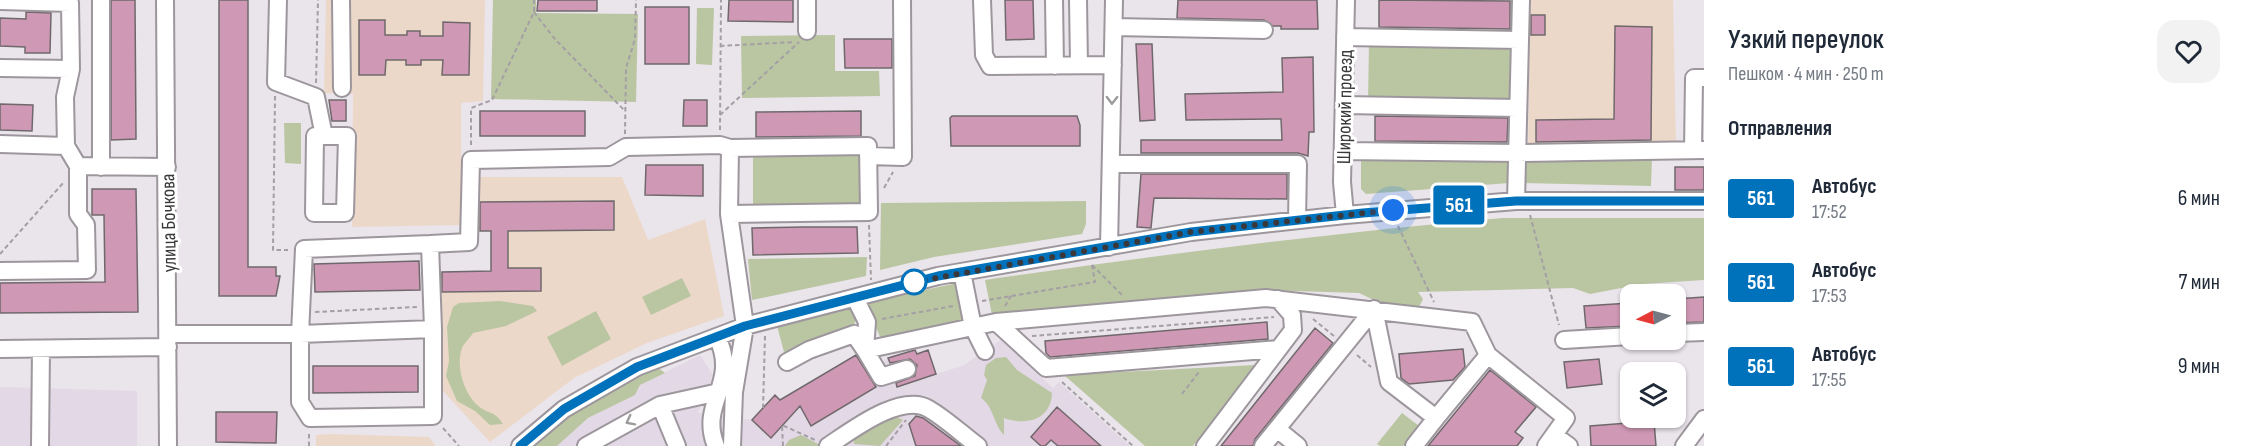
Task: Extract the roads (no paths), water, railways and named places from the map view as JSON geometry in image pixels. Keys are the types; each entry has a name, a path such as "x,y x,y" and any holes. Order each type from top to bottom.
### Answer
{"street":[{"path":"101,166 102,0"},
{"name":"улица Бочкова","path":"165,0 168,446"},
{"path":"278,0 276,82 316,96 324,136"},
{"path":"341,0 342,88"},
{"path":"803,36 807,0"},
{"path":"868,156 903,157 902,0"},
{"path":"982,0 984,55 990,66 1113,64"},
{"path":"1054,0 1054,66"},
{"path":"1078,0 1079,65"},
{"path":"1109,247 1114,0"},
{"name":"Широкий проезд","path":"1345,215 1343,151 1346,0"},
{"path":"1516,201 1521,0"},
{"path":"0,2 70,3 71,69 65,97 66,146 78,166 78,214 86,225 87,270 0,271"},
{"path":"1114,27 1264,30"},
{"path":"1345,37 1520,40"},
{"path":"0,68 71,69"},
{"path":"1343,151 1517,153 1699,150 1694,78 1704,78"},
{"path":"1344,105 1518,108"},
{"path":"315,136 324,136 347,136 345,213 314,213 315,136"},
{"path":"0,144 66,146"},
{"path":"725,146 729,214 745,326 734,392 732,446"},
{"path":"430,244 434,416 310,418 300,402 304,249 469,242 471,160 609,158 626,147 868,146 869,212 729,214"},
{"path":"1111,164 1298,165 1297,220"},
{"path":"78,166 167,167"},
{"path":"520,446 564,409 597,387 637,367 745,326 962,272 1091,258 1109,247 1191,232 1345,215 1516,201 1704,201"},
{"path":"962,272 973,327 985,351"},
{"path":"855,298 867,322 865,350"},
{"path":"865,350 996,322 1278,299 1472,322 1488,355 1566,418 1550,440 1569,446"},
{"path":"1205,446 1293,330 1292,315 1278,299"},
{"path":"1374,309 1389,382 1436,418"},
{"path":"1263,446 1374,309"},
{"path":"996,322 1046,368 1278,349"},
{"path":"0,349 41,349 168,340 433,329"},
{"path":"1686,333 1704,332"},
{"path":"787,362 809,350 854,334 881,377 906,369"},
{"path":"716,446 711,434 711,414 725,378 726,363 717,337"},
{"path":"1563,340 1620,337"},
{"path":"40,446 41,349"},
{"path":"1414,446 1488,355"},
{"path":"586,446 660,405 719,392"},
{"path":"660,405 677,446"},
{"path":"829,446 872,417 918,405 928,408 978,446"},
{"path":"1684,446 1704,419"},
{"path":"1277,429 1298,446"}]}
